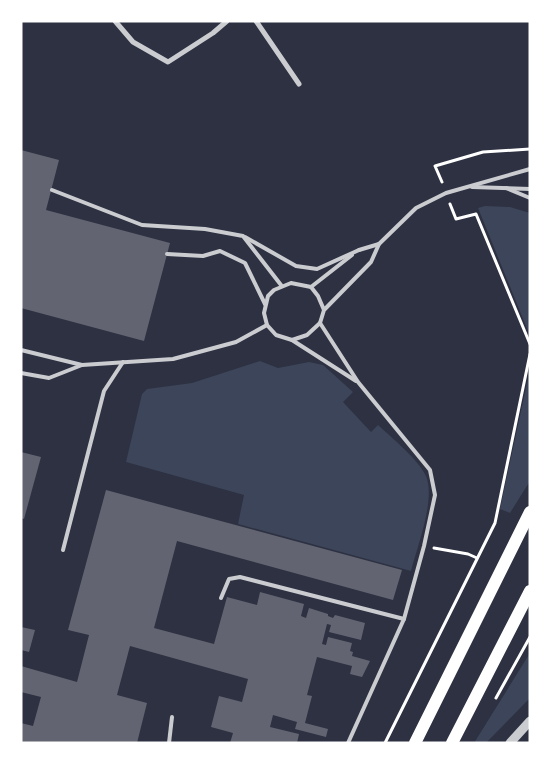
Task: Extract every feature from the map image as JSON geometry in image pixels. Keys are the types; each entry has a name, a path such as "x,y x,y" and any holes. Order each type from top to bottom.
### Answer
{"main road":[{"path":"415,743 530,512"},
{"path":"452,743 530,591"}],"street":[{"path":"115,21 132,42 168,62 213,33 227,21"},
{"path":"256,21 298,84"},
{"path":"510,743 530,721"}],"lane":[{"path":"292,340 307,335 320,323 324,310 371,262 379,244 416,208 446,192 530,169"},
{"path":"462,188 496,186 530,188"},
{"path":"496,186 514,190 530,198"},
{"path":"52,190 142,225 205,229 244,236 296,266 317,269 359,250 379,244"},
{"path":"244,236 281,285"},
{"path":"310,287 359,250"},
{"path":"167,254 203,256 220,251 244,263 265,304 267,324 276,335 292,340 358,382"},
{"path":"265,304 274,290 281,285 291,283 310,287 318,296 324,310"},
{"path":"320,323 358,382 430,470 435,495 424,546 404,619 348,743"},
{"path":"21,373 48,378 82,365 173,360 236,342 267,324"},
{"path":"21,350 82,365"},
{"path":"63,550 104,391 123,362"},
{"path":"221,598 224,586 229,579 240,577 404,619"},
{"path":"169,743 172,717"}],"path":[{"path":"446,192 435,166 482,152 530,149"},
{"path":"456,219 476,214 530,344"},
{"path":"385,743 495,523 530,354"},
{"path":"441,550 468,554 477,558"},
{"path":"493,703 530,637"}],"shaded area":[{"path":"485,206 510,207 530,213 530,336 478,208"},
{"path":"260,361 278,368 309,362 323,365 353,392 343,402 371,432 378,425 422,469 426,476 429,497 411,571 238,524 244,495 126,462 142,394 147,389 192,383"},
{"path":"530,369 530,481 510,513 500,509"},
{"path":"530,653 530,698 486,743 474,743"}],"building":[{"path":"21,150 59,160 46,210 170,243 144,341 21,308"},
{"path":"21,452 41,457 24,519 21,518"},
{"path":"106,490 402,570 393,600 177,541 154,628 214,644 227,597 257,605 260,592 304,604 301,616 306,618 309,608 328,614 328,616 333,618 335,615 365,623 361,640 329,632 331,625 327,624 322,644 326,645 328,637 352,643 350,651 353,652 352,656 370,661 362,677 350,674 352,666 317,657 307,695 312,696 305,723 328,729 326,737 295,729 297,722 273,715 270,727 299,734 297,743 230,743 233,733 211,727 219,696 242,702 248,679 130,646 117,695 147,703 137,743 21,743 21,723 33,726 41,697 21,692 21,666 77,682 89,635 68,630"},
{"path":"21,627 35,630 29,652 21,650"}]}
